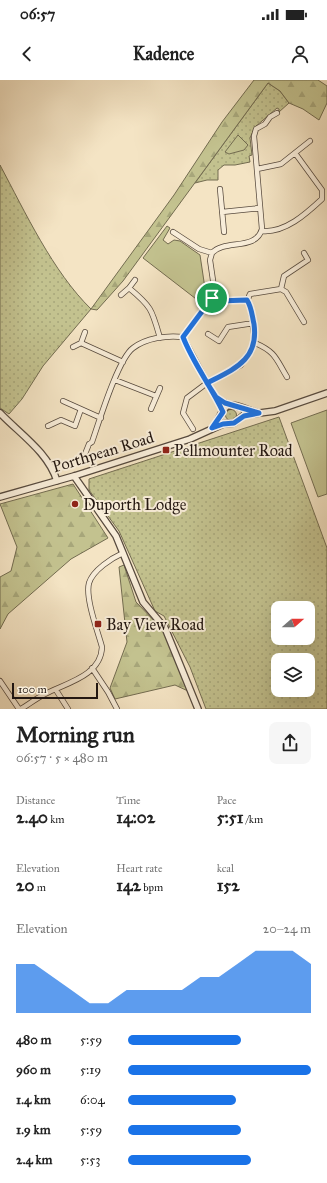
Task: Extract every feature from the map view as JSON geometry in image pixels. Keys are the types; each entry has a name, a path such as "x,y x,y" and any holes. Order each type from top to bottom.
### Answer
{"street":[{"path":"183,337 215,294 210,260 212,253 221,247 249,242 256,239 262,231 255,133 256,129 265,124 270,116 277,113"},
{"path":"257,169 281,164 310,141"},
{"path":"262,231 275,231 283,228 322,198 322,190 295,153"},
{"path":"220,189 224,232"},
{"path":"222,212 260,208"},
{"path":"174,232 199,249 212,253"},
{"path":"281,289 284,276 308,260 304,253"},
{"path":"121,295 135,280"},
{"path":"129,288 147,303 151,309 160,338"},
{"path":"247,300 250,294 281,289 286,292 304,322"},
{"path":"212,298 218,301 247,300"},
{"path":"193,429 183,413 187,398 207,383 241,365 255,343 254,323 251,309 247,300"},
{"path":"208,334 219,341 228,327 254,323"},
{"path":"72,347 81,343 86,332"},
{"path":"83,459 89,444 92,442 123,362 133,348 160,338 174,336 183,337"},
{"path":"183,337 216,397 224,420 230,423"},
{"path":"81,343 123,362"},
{"path":"255,343 269,349 274,354 287,377"},
{"path":"115,380 156,396"},
{"path":"151,409 160,388"},
{"name":"Porthpean Road","path":"0,496 74,476 190,439 212,428 238,420 244,416 275,411 327,393"},
{"path":"216,397 240,412 238,420"},
{"path":"63,401 101,418"},
{"name":"Porthpean Road","path":"212,428 222,413 232,406 259,413"},
{"path":"48,426 61,420 75,426 81,409"},
{"path":"0,413 44,456 53,468 57,480"},
{"path":"74,476 116,536 143,602 165,628 198,709"},
{"path":"0,681 20,709 46,693 78,680 99,661 102,647 89,598 89,584 93,576 113,558 123,552"},
{"path":"92,668 117,709"},
{"path":"56,690 68,709"}],"green space":[{"path":"254,80 318,80 327,86 327,103 319,120 303,109 289,103 280,91 268,83 123,281 97,310 91,309 174,195 222,122"},
{"path":"268,83 280,91 289,103 279,112 279,109 277,108 255,127 250,138 252,155 249,156 250,162 235,165 224,165 218,170 218,180 207,180 195,183"},
{"path":"238,135 248,145 244,150 229,154 225,152"},
{"path":"0,165 52,260 64,278 91,309 43,366 22,399 9,414 0,408"},
{"path":"167,226 170,228 163,240 168,244 174,240 180,241 200,255 206,295 200,302 143,258"},
{"path":"231,409 235,411 237,415 235,419 231,421 227,419 225,415 227,411"},
{"path":"327,410 327,494 318,497 291,423"},
{"path":"279,417 327,548 327,709 206,709 190,667 164,616 155,611 119,531 89,490 89,479"},
{"path":"73,484 108,538 71,559 8,614 0,629 0,577 11,571 17,547 0,504"},
{"path":"124,565 136,602 164,631 188,691 175,685 115,699 110,688 127,642 119,567"}],"place":[{"name":"Pellmounter Road","path":"166,450"},
{"name":"Duporth Lodge","path":"75,504"},
{"name":"Bay View Road","path":"98,624"}],"route":[{"path":"212,298 183,337 207,383 219,402 223,412 212,428 223,424 232,424 244,416 259,413 225,403 216,397 207,383 241,365 255,343 251,309 247,300 218,301 212,298"}]}
